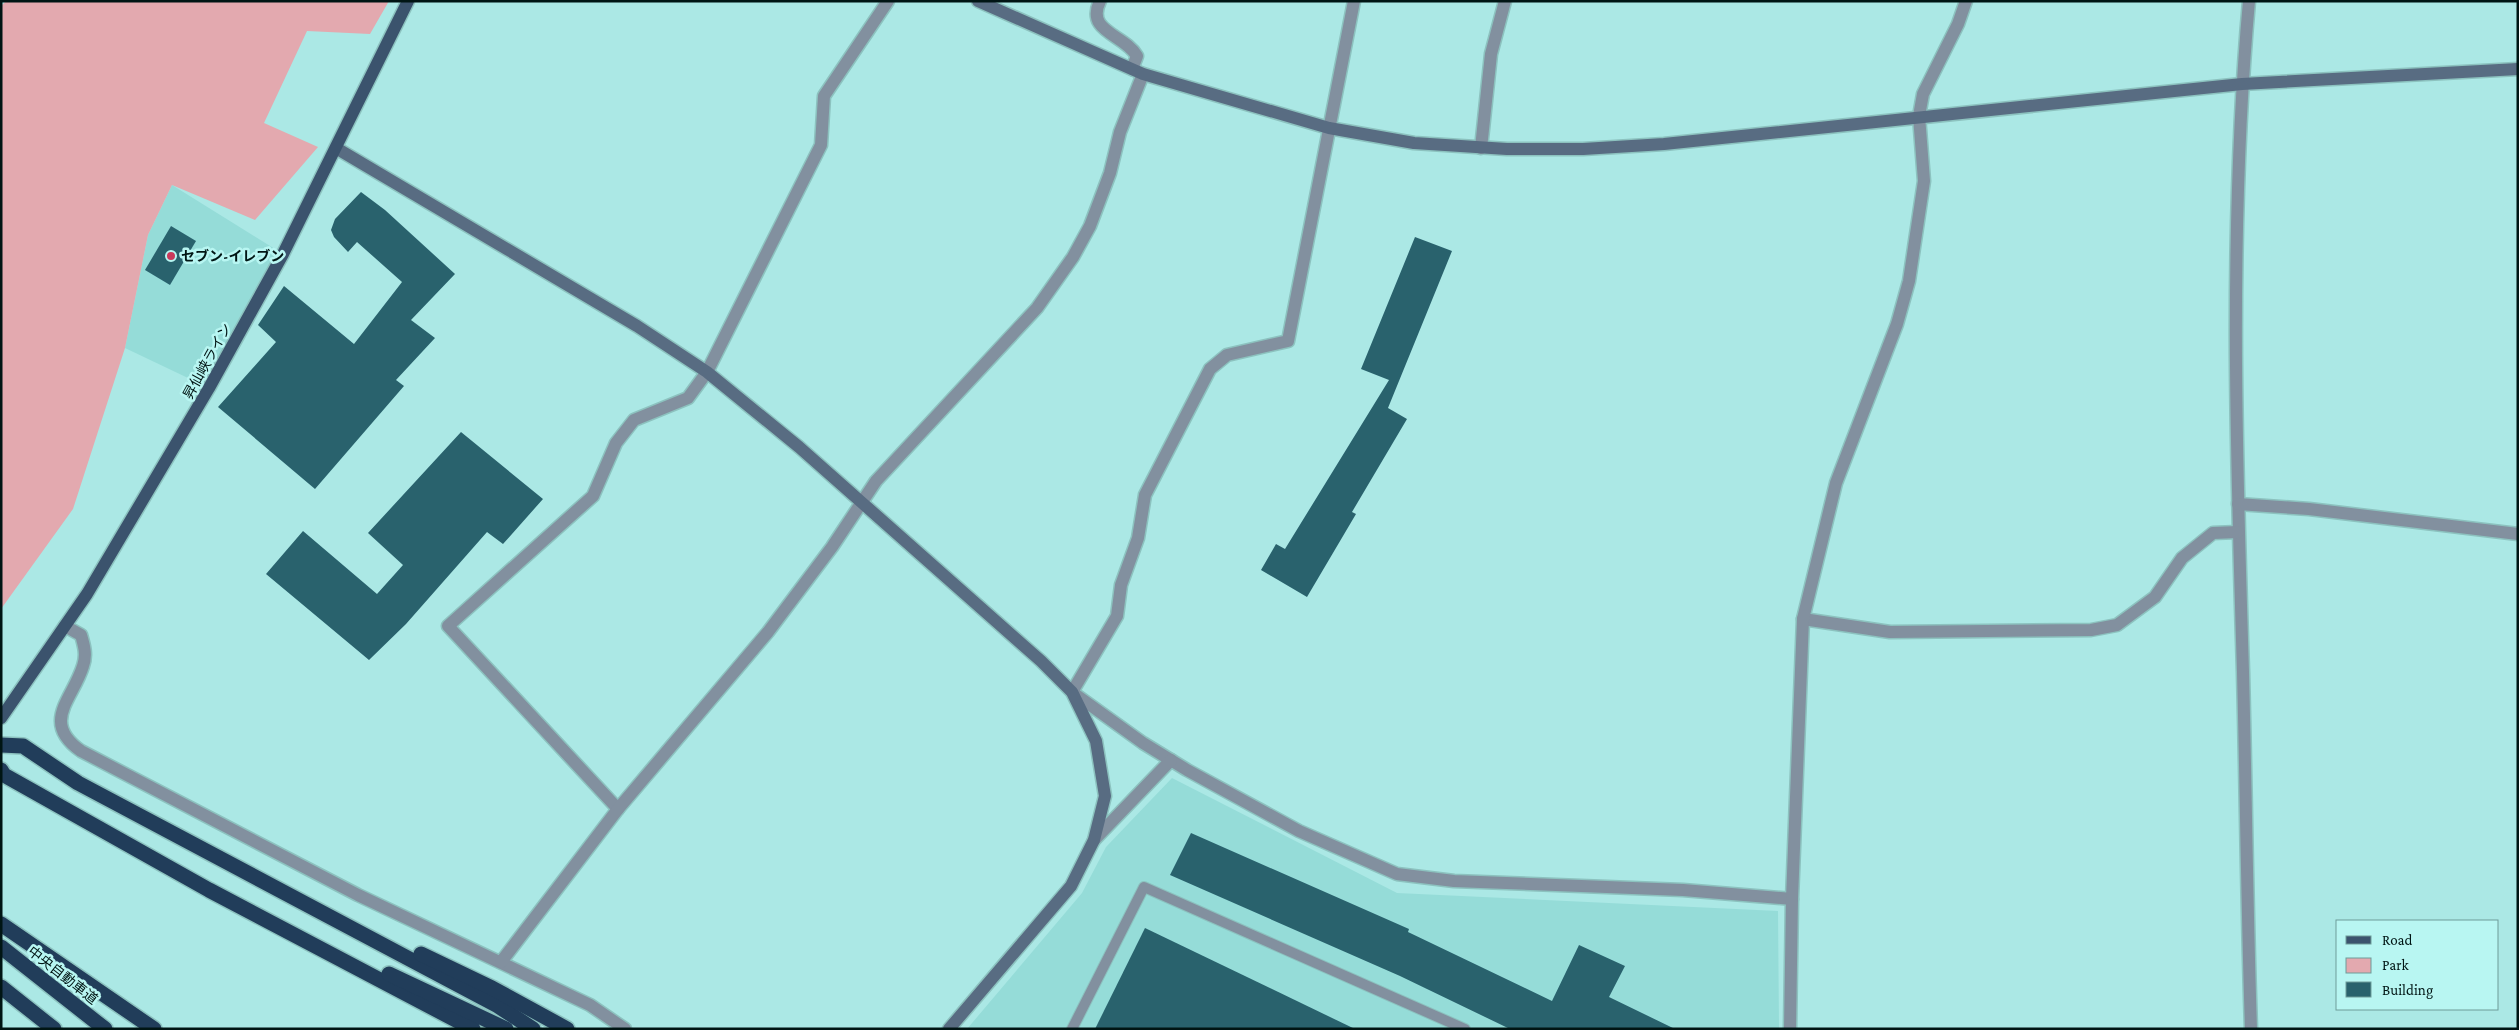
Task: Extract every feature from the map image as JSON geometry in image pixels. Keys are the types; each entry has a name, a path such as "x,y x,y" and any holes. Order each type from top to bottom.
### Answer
{"highway":[{"path":"1,746 22,746 78,783 498,1006 533,1029"},
{"path":"1,770 4,775 209,890 473,1029"},
{"path":"225,861 492,988 567,1029"},
{"path":"209,890 506,1029"},
{"path":"1,924 154,1029"},
{"name":"中央自動車道","path":"1,947 105,1029"},
{"path":"1,987 54,1029"},
{"path":"1,992 38,1029"}],"main road":[{"name":"昇仙峡ライン","path":"1,718 87,594 209,388 283,254 408,1"}],"street":[{"path":"618,809 448,626 593,496 616,443 634,420 688,398 707,372 821,145 824,96 888,1"},
{"path":"978,1 1137,72 1330,128 1414,143 1481,148 1583,149 1664,144 1919,116 2242,84 2518,69"},
{"path":"501,962 618,809 768,632 832,548 876,481 1037,308 1073,256 1090,226 1110,173 1137,72 1137,56 1132,47 1102,28 1096,20 1095,11 1100,1"},
{"path":"1072,692 1117,616 1121,585 1138,538 1145,495 1210,369 1226,355 1288,341 1354,1"},
{"path":"1481,148 1491,54 1505,1"},
{"path":"1790,1029 1792,899 1803,620 1836,483 1897,324 1909,281 1924,181 1919,116 1923,94 1958,24 1966,1"},
{"path":"2249,1 2242,84 2236,235 2238,532 2251,1029"},
{"path":"336,148 637,326 707,372 861,502 1041,661 1072,692 1142,743 1299,831 1397,874 1454,881 1683,890 1792,899"},
{"path":"2238,504 2308,509 2518,534"},
{"path":"1803,620 1890,632 2091,630 2117,625 2155,596 2182,558 2213,533 2238,532"},
{"path":"66,626 81,635 85,653 83,666 67,696 61,713 61,728 67,741 81,751 358,895 590,1005 625,1029"},
{"path":"949,1029 1070,886 1094,840 1105,796 1096,740 1072,692"},
{"path":"1094,840 1171,760"}],"lane":[{"path":"1072,1029 1144,887 1465,1029"}],"shaded area":[{"path":"172,185 283,254 209,388 125,348 148,235"},
{"path":"1172,778 1397,893 1778,911 1779,1029 967,1029 1082,893 1106,847"}],"green space":[{"path":"6,1 389,1 370,34 307,31 264,123 318,147 255,220 172,185 148,235 125,348 73,509 1,609 1,6"}],"building":[{"path":"361,192 385,210 455,274 411,320 435,338 396,380 404,386 315,489 218,407 276,342 258,325 284,286 354,344 402,282 357,242 348,252 334,237 331,230 335,219"},
{"name":"セブン-イレブン","path":"171,226 196,241 170,285 145,270"},
{"path":"1415,237 1452,251 1388,408 1407,419 1352,512 1356,514 1307,597 1261,570 1276,544 1285,549 1389,380 1361,369"},
{"path":"461,432 543,499 503,544 487,532 406,624 369,660 266,574 303,531 377,594 403,565 368,533"},
{"path":"1191,833 1409,929 1408,932 1552,1001 1579,945 1625,966 1609,997 1675,1029 1510,1029 1400,976 1170,875"},
{"path":"1145,928 1355,1029 1095,1029"}],"place":[{"name":"セブン-イレブン","path":"171,256"}]}
